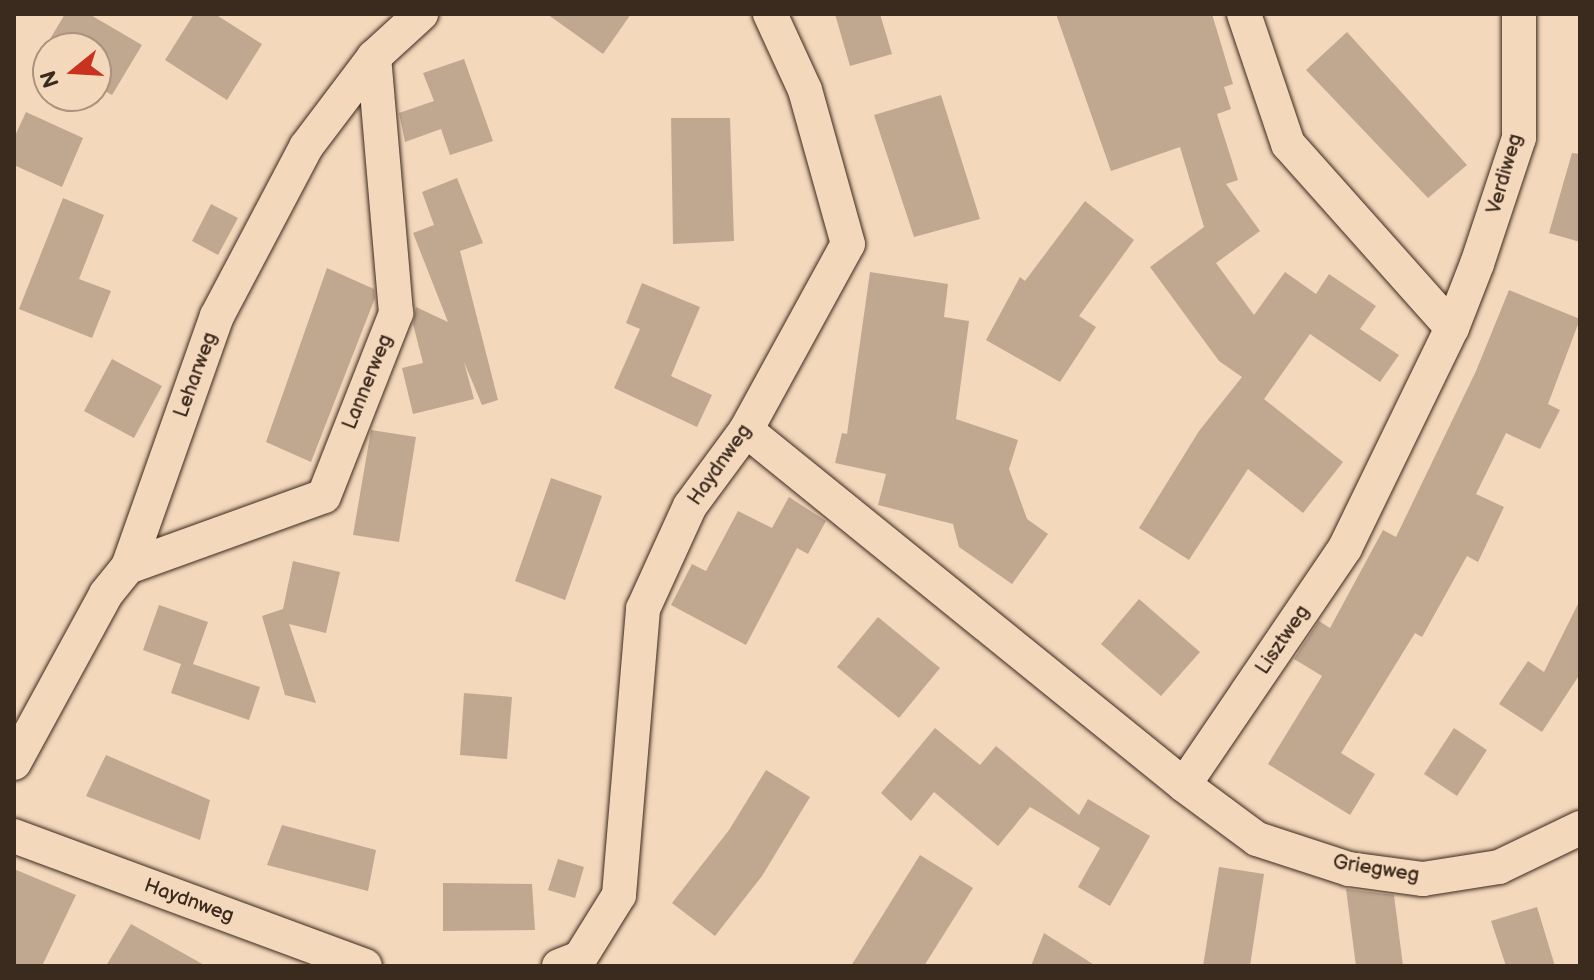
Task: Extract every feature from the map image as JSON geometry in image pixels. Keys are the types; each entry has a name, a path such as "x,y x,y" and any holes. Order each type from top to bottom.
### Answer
{"street":[{"name":"Leharweg","path":"14,763 106,594 128,567 217,316 306,147 374,57 421,14"},
{"name":"Haydnweg","path":"559,966 580,958 619,895 643,609 690,506 746,430 848,244 805,90 770,14"},
{"path":"1244,14 1288,144 1452,328"},
{"name":"Verdiweg","path":"1452,328 1519,138 1519,14"},
{"name":"Lannerweg","path":"128,567 324,496 396,313 374,57"},
{"name":"Lisztweg","path":"1184,785 1345,548 1452,328"},
{"path":"746,430 1184,785"},
{"name":"Griegweg","path":"1184,785 1257,839 1349,869 1423,879 1499,867 1580,828"},
{"name":"Haydnweg","path":"14,836 365,966"}],"building":[{"path":"65,14 89,14 142,45 112,95 112,32 54,32"},
{"path":"194,14 215,14 262,44 227,100 165,60"},
{"path":"547,14 631,14 603,54"},
{"path":"835,14 880,14 892,54 850,66"},
{"path":"1056,14 1212,14 1233,84 1224,87 1231,109 1217,114 1238,180 1226,184 1260,231 1216,263 1254,315 1285,272 1316,294 1329,274 1376,306 1360,329 1399,355 1380,382 1310,334 1264,399 1343,462 1303,513 1248,469 1189,560 1139,528 1199,431 1242,377 1219,361 1150,267 1204,227 1180,147 1111,171"},
{"path":"1347,32 1467,165 1428,198 1306,70"},
{"path":"464,59 493,141 450,155 441,129 405,142 399,113 434,101 423,73"},
{"path":"941,95 980,219 914,237 874,115"},
{"path":"26,112 83,138 62,187 14,165 14,138"},
{"path":"671,118 730,118 734,241 673,244"},
{"path":"1572,153 1580,154 1580,242 1549,233"},
{"path":"457,178 483,243 460,251 498,400 482,405 464,362 474,399 413,414 402,368 423,363 413,324 416,307 448,322 413,233 434,225 422,192"},
{"path":"63,198 104,215 79,279 111,291 92,338 19,309"},
{"path":"1085,201 1134,240 1079,316 1096,327 1060,382 986,340 1020,277 1025,281"},
{"path":"211,204 238,218 218,255 192,241"},
{"path":"327,268 374,289 375,298 311,462 266,442"},
{"path":"870,272 948,284 944,317 969,321 956,419 1018,440 1009,469 1027,519 1048,534 1012,584 959,547 953,524 878,505 886,474 835,463 842,433 847,434"},
{"path":"642,283 700,307 671,376 712,395 697,427 614,388 640,329 626,323"},
{"path":"1509,290 1580,319 1548,404 1560,410 1540,449 1506,433 1476,494 1504,507 1478,562 1467,556 1422,637 1415,633 1341,753 1375,774 1350,815 1268,764 1322,676 1294,659 1319,621 1330,628 1383,530 1396,537 1476,371"},
{"path":"112,359 162,386 134,438 84,411"},
{"path":"371,430 416,437 399,542 353,535"},
{"path":"551,478 602,496 565,600 515,581"},
{"path":"789,497 826,521 808,554 797,548 746,645 671,605 692,564 706,571 738,511 772,528"},
{"path":"293,561 340,572 326,633 289,624 316,703 285,695 262,616 283,609"},
{"path":"1139,599 1200,652 1161,696 1101,644"},
{"path":"1580,600 1580,674 1542,732 1499,704 1528,661 1544,672"},
{"path":"159,605 208,622 193,664 260,687 249,720 171,693 181,664 143,650"},
{"path":"878,617 940,668 899,718 837,667"},
{"path":"464,693 512,697 507,759 460,755"},
{"path":"935,728 980,765 996,746 1079,815 1088,799 1150,836 1110,906 1078,887 1100,848 1030,807 998,846 934,792 911,821 881,793"},
{"path":"1454,728 1487,750 1457,796 1424,774"},
{"path":"106,755 210,800 200,840 86,796"},
{"path":"766,770 810,797 762,876 715,936 672,903 729,830"},
{"path":"282,825 376,850 368,891 267,865"},
{"path":"920,855 973,888 924,966 851,966"},
{"path":"558,859 584,867 575,898 548,890"},
{"path":"1219,867 1264,874 1250,966 1203,966"},
{"path":"14,869 76,895 42,966 14,966"},
{"path":"443,883 532,884 535,930 443,931"},
{"path":"1346,889 1394,895 1403,966 1356,966"},
{"path":"1537,907 1555,966 1506,966 1491,921"},
{"path":"131,924 206,966 106,966"},
{"path":"1044,933 1096,966 1031,966"}]}
